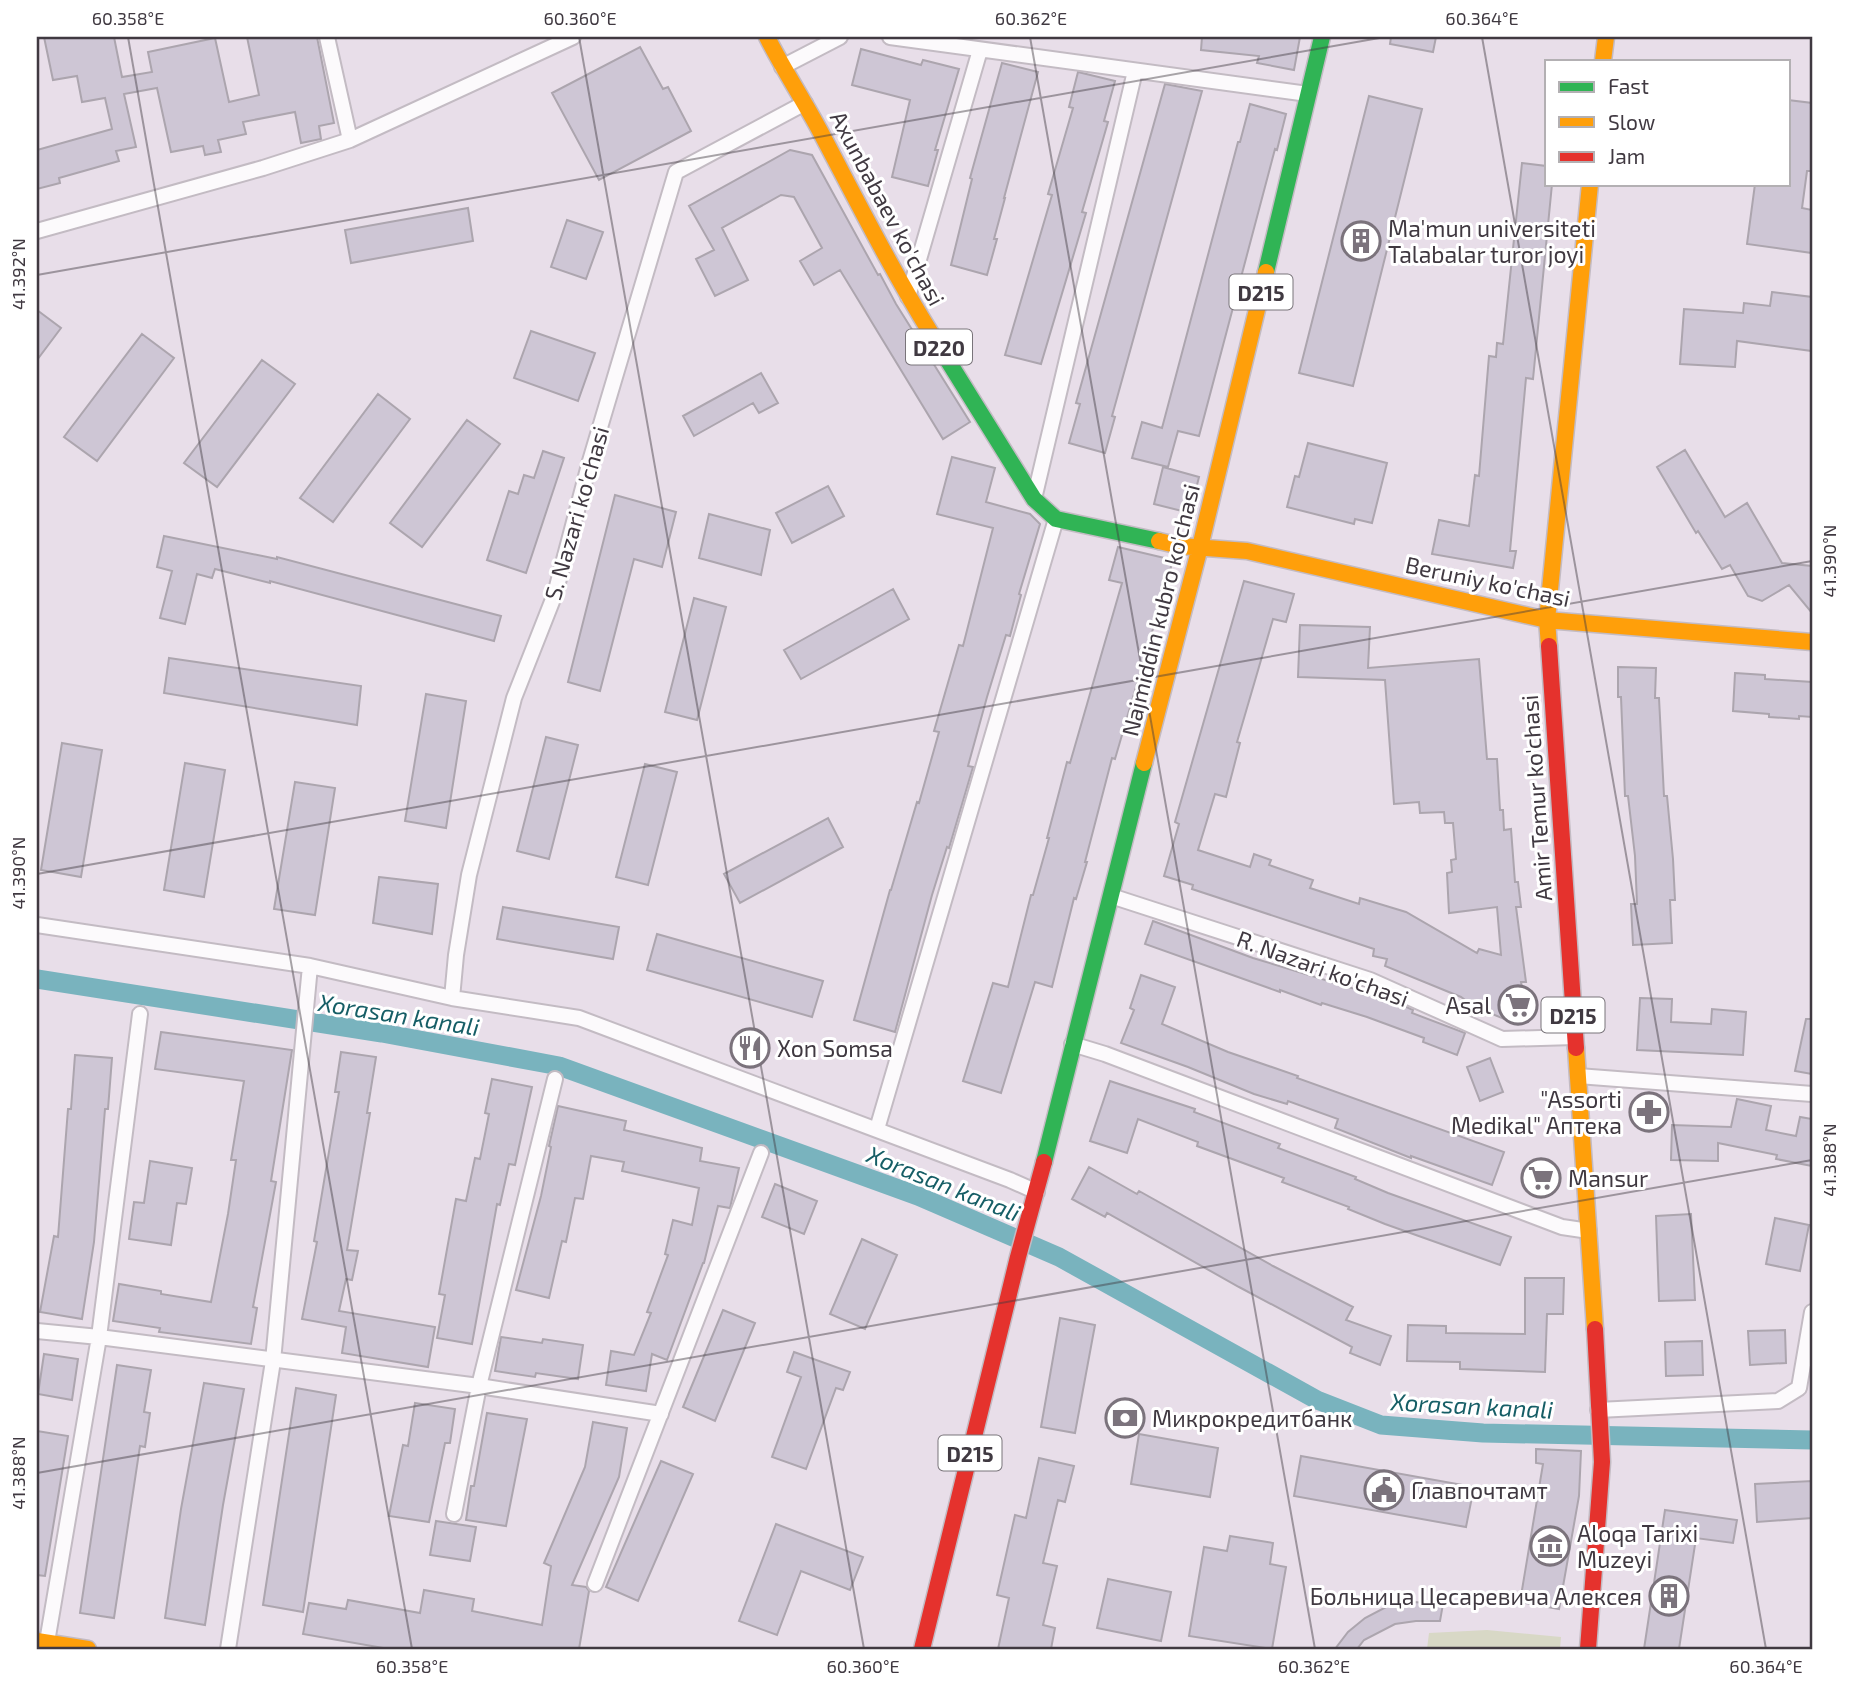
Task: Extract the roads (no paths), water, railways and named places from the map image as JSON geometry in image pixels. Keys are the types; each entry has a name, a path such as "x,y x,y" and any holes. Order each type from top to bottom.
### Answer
{"main road":[{"name":"Axunbabaev ko'chasi","path":"767,37 908,297 1034,499 1056,519 1180,546 1200,547"},
{"name":"Najmiddin kubro ko'chasi","path":"1037,1192 1072,1044 1200,547 1322,37"},
{"path":"1603,60 1606,37"},
{"name":"Amir Temur ko'chasi","path":"1590,186 1547,620 1589,1231 1598,1410"},
{"name":"Beruniy ko'chasi","path":"1200,547 1247,551 1547,620 1812,642"},
{"name":"D215","path":"922,1649 1018,1257 1037,1192"},
{"name":"D215","path":"1588,1649 1602,1462 1598,1410"},
{"path":"42,1642 88,1649"}],"street":[{"path":"327,37 350,140"},
{"path":"37,231 263,169 350,140 573,37"},
{"path":"782,67 841,37"},
{"path":"890,37 1308,94"},
{"path":"908,297 980,50"},
{"path":"1034,499 1135,71"},
{"name":"S. Nazari ko'chasi","path":"452,998 468,875 514,698 555,594 590,461 676,172 805,103"},
{"path":"877,1129 1056,519"},
{"name":"R. Nazari ko'chasi","path":"1111,896 1370,980 1502,1039 1575,1037"},
{"path":"37,925 310,966 452,998 579,1018 1037,1192"},
{"path":"228,1649 273,1361 310,966"},
{"path":"42,1642 99,1337 140,1014"},
{"path":"1072,1044 1562,1227 1589,1231"},
{"path":"1578,1076 1812,1094"},
{"path":"454,1514 479,1386 555,1079"},
{"path":"595,1584 761,1153"},
{"path":"1598,1410 1778,1401 1799,1388 1812,1312"},
{"path":"37,1331 479,1386 661,1414"}],"waterway":[{"name":"Xorasan kanali","path":"37,979 382,1033 559,1066 918,1196 1059,1257 1317,1400 1381,1425 1483,1433 1812,1440"}],"place":[{"name":"Ma'mun universiteti Talabalar turor joyi","path":"1361,241"},
{"name":"Asal","path":"1518,1005"},
{"name":"Xon Somsa","path":"750,1048"},
{"name":"\"Assorti Medikal\" Аптека","path":"1649,1112"},
{"name":"Mansur","path":"1541,1178"},
{"name":"Микрокредитбанк","path":"1125,1418"},
{"name":"Главпочтамт","path":"1384,1490"},
{"name":"Aloqa Tarixi Muzeyi","path":"1550,1546"},
{"name":"Больница Цесаревича Алексея","path":"1669,1596"}]}
